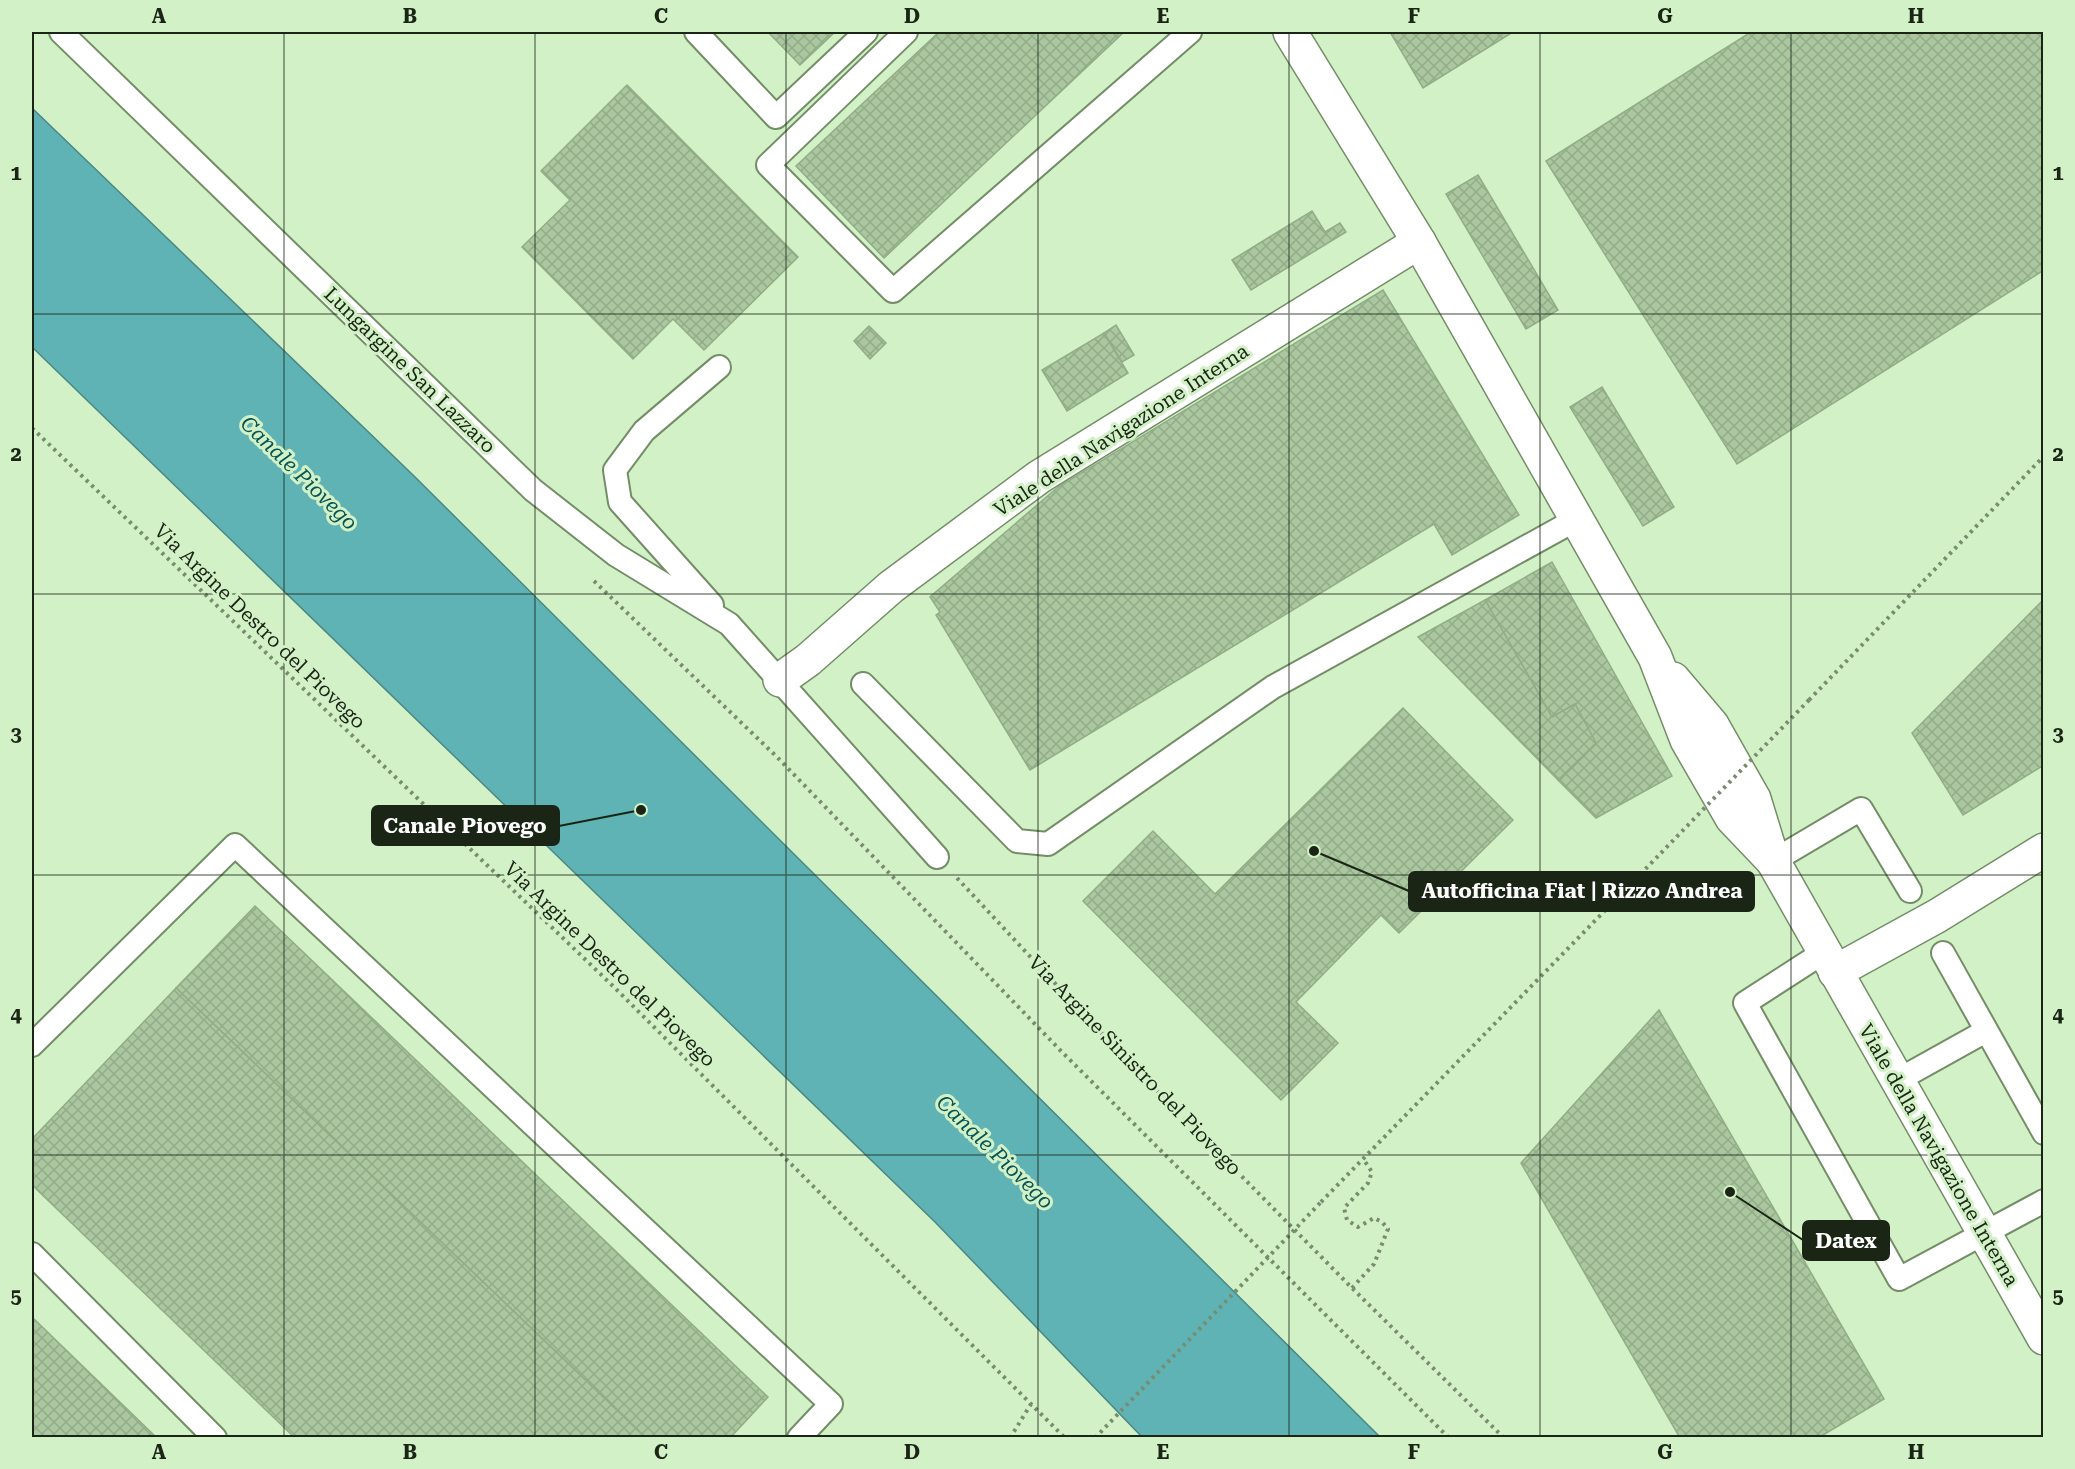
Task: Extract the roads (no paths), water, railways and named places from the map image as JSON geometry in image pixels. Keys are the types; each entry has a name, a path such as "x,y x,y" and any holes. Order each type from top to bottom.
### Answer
{"street":[{"name":"Viale della Navigazione Interna","path":"1290,32 1419,242 1654,657 1712,725 1754,799 1773,861 2043,1338"},
{"name":"Viale della Navigazione Interna","path":"780,680 808,660 891,587 1039,477 1419,242"},
{"path":"1829,962 1937,916 2043,850"}],"lane":[{"name":"Lungargine San Lazzaro","path":"61,32 533,490 616,555 729,624 780,680"},
{"path":"696,32 776,117 866,32"},
{"path":"906,32 768,165 893,291 1181,35"},
{"path":"719,367 644,431 615,470 620,502 729,624"},
{"path":"863,684 1017,841 1048,843 1273,687 1576,519"},
{"path":"780,680 937,857"},
{"path":"1773,861 1861,809 1910,891"},
{"path":"32,1045 234,844 831,1404 799,1437"},
{"path":"1943,953 2043,1133"},
{"path":"1829,962 1745,1003 1899,1280 2043,1202"},
{"path":"1898,1080 1986,1031"},
{"path":"32,1254 215,1437"}],"water":[{"path":"32,108 413,475 1380,1437 1142,1437 935,1222 32,347"}],"place":[{"name":"Canale Piovego","path":"641,810"},
{"name":"Autofficina Fiat | Rizzo Andrea","path":"1314,851"},
{"name":"Datex","path":"1730,1192"}]}
